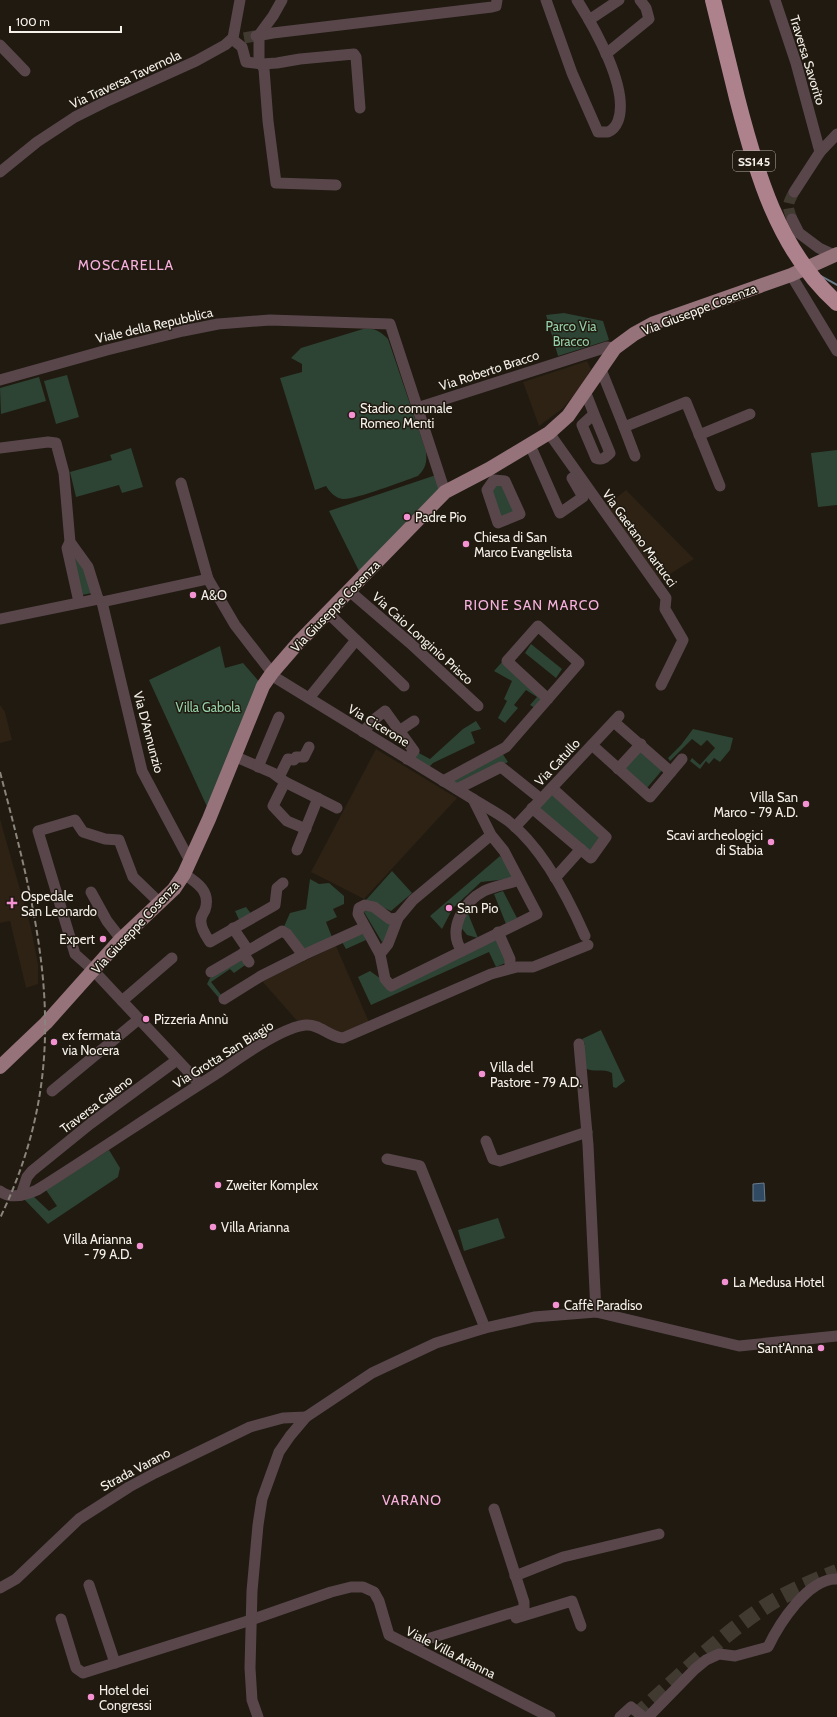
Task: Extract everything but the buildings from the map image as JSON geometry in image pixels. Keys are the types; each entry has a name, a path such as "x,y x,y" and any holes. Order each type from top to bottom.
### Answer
{"highway":[{"name":"SS145","path":"714,0 746,134 768,200 795,253 814,278 837,303"}],"main road":[{"name":"Via Giuseppe Cosenza","path":"0,1067 46,1023 121,939 174,889 184,874 209,819 263,686 272,673 298,643 445,492 492,474 530,445 549,434 568,416 600,367 615,348 634,334 654,323 791,275 836,254"}],"street":[{"path":"240,0 241,39 246,62 262,64 354,54 356,57 360,108"},
{"path":"241,39 273,16 282,0"},
{"path":"241,39 492,7 496,6 497,0"},
{"path":"546,0 572,73 598,132 608,132 616,126 622,112 618,86 606,54 589,20 576,0"},
{"path":"589,20 619,0"},
{"path":"606,54 649,19 646,8 640,0"},
{"name":"Traversa Savorito","path":"775,0 796,63 820,152"},
{"path":"241,39 259,60 264,69 268,121 276,183 336,185"},
{"name":"Via Traversa Tavernola","path":"0,172 38,142 75,117 241,39"},
{"path":"0,45 25,71"},
{"path":"794,192 820,152 837,134"},
{"path":"792,219 799,233 818,248 836,254"},
{"path":"791,275 837,351"},
{"name":"Viale della Repubblica","path":"0,380 107,350 218,324 270,320 390,324 417,408"},
{"name":"Via Roberto Bracco","path":"417,408 607,347 615,348"},
{"path":"600,367 635,456"},
{"path":"585,391 594,414"},
{"path":"624,427 686,402 720,486"},
{"path":"417,408 445,492"},
{"path":"699,435 750,414"},
{"name":"Via Gaetano Martucci","path":"549,434 666,598 665,609 683,640 661,685"},
{"path":"0,448 48,442 56,443 64,473 70,542 67,548 79,602"},
{"path":"530,445 560,513 583,497 564,461"},
{"name":"Via Cicerone","path":"181,483 208,579 235,625 276,678 507,820 535,846 570,903 586,941"},
{"name":"Via D'Annunzio","path":"70,542 88,567 100,601 142,771 190,861"},
{"path":"0,619 79,602 100,601 208,579"},
{"name":"Via Caio Longinio Prisco","path":"352,589 354,595 410,643 478,706"},
{"path":"328,613 404,686"},
{"path":"443,781 506,747 548,699 579,662 538,626 507,661 548,699"},
{"path":"309,698 356,640"},
{"path":"363,732 385,711 414,751 407,759"},
{"path":"258,766 279,717"},
{"name":"Via Catullo","path":"515,827 616,719 641,744"},
{"path":"400,731 414,721"},
{"path":"618,769 641,744 671,772"},
{"path":"592,745 650,797 682,758"},
{"path":"306,828 287,821 273,806 288,759 294,760 296,757 304,757 309,747"},
{"path":"234,756 258,766 337,808"},
{"path":"456,789 501,767 541,799"},
{"path":"532,808 591,858 606,837 552,788"},
{"path":"297,850 318,798"},
{"path":"398,918 390,919 374,907 365,905 359,908 358,914 380,954 385,979 391,986 537,914 504,851 491,835 473,799"},
{"path":"160,903 133,878 119,840 104,839 83,832 75,820 38,831 75,954 93,970 200,1084"},
{"path":"380,954 388,944 398,918 413,900 491,835"},
{"path":"555,878 581,849"},
{"path":"184,874 206,892 207,900 201,922 203,930 210,942 275,905 277,888 283,883"},
{"path":"462,951 459,946 457,936 457,924 461,913 473,899 484,891 519,880"},
{"path":"91,892 107,921 121,939"},
{"path":"211,972 251,962 303,955 365,927"},
{"path":"233,928 251,962"},
{"path":"224,999 251,962 282,930 287,934 303,955"},
{"path":"498,932 510,959 510,968"},
{"name":"Via Grotta San Biagio","path":"0,1192 14,1197 30,1193 44,1186 264,1043 291,1030 306,1025 313,1025 332,1036 343,1038 462,986 510,968 533,967 586,941"},
{"path":"122,1001 172,958"},
{"path":"52,1091 139,1019"},
{"path":"579,1044 587,1132 596,1312"},
{"name":"Traversa Galeno","path":"21,1195 27,1177 32,1171 90,1124 177,1060"},
{"path":"486,1141 493,1159 500,1161 587,1132"},
{"path":"387,1159 420,1166 485,1328"},
{"path":"258,1717 252,1700 250,1620 257,1536 262,1499 279,1452 306,1417 372,1374 436,1343 485,1328 534,1317 596,1312 739,1346 837,1336"},
{"name":"Strada Varano","path":"0,1588 10,1584 16,1579 79,1519 129,1487 250,1427 283,1418 306,1417"},
{"path":"411,1647 524,1609 524,1602 494,1509"},
{"path":"515,1576 563,1557 659,1534"},
{"path":"648,1717 695,1669 706,1660 719,1654 736,1656 768,1647 781,1622 799,1599 821,1584 837,1579"},
{"path":"89,1585 115,1663"},
{"name":"Viale Villa Arianna","path":"61,1619 76,1668 82,1673 250,1620 331,1592 351,1587 363,1587 374,1592 379,1601 389,1635 550,1717"},
{"path":"411,1647 572,1601 581,1626"},
{"path":"620,1717 631,1707 643,1717"}],"shaded area":[{"path":"587,361 591,369 580,388 563,408 539,426 523,382"},
{"path":"626,490 694,559 657,582 605,507"},
{"path":"0,705 5,712 12,740 0,743"},
{"path":"376,749 457,798 364,899 311,872"},
{"name":"Ospedale San Leonardo","path":"0,819 31,928 38,964 38,984 26,988 10,921 0,923"},
{"path":"336,946 369,1022 343,1038 299,1023 262,981"}],"green space":[{"name":"Parco Via Bracco","path":"564,313 603,321 609,340 558,356 546,315"},
{"name":"Stadio comunale Romeo Menti","path":"363,329 377,331 388,339 426,451 426,462 423,470 418,476 349,499 343,499 335,496 326,486 315,490 280,378 302,372 302,364 291,358 301,348"},
{"path":"67,375 79,417 56,424 44,381"},
{"path":"39,377 46,401 1,414 0,388"},
{"path":"131,448 143,487 122,493 119,485 76,497 70,472 112,460 110,455"},
{"path":"837,450 837,505 818,507 811,453"},
{"path":"436,475 442,495 361,575 329,511"},
{"path":"505,481 519,511 498,523 487,490"},
{"path":"70,548 85,567 92,593 82,595"},
{"path":"531,644 562,669 556,678 525,653"},
{"name":"Villa Gabola","path":"220,646 225,668 243,663 263,686 209,811 149,680"},
{"path":"502,662 543,697 535,708 530,705 537,697 526,690 514,705 518,708 505,723 498,718 507,701 504,699 512,681 494,671"},
{"path":"476,721 481,729 471,732 475,743 433,763 427,769 411,758 417,752 430,759 463,729"},
{"path":"693,729 733,738 730,750 720,762 714,758 709,764 706,761 700,769 690,761 692,758 700,765 715,748 707,740 701,746 692,739 670,761 668,758 681,745"},
{"path":"641,749 663,769 647,788 624,768"},
{"path":"500,750 508,762 457,788 444,780"},
{"path":"553,790 604,836 592,856 536,808"},
{"path":"500,856 518,878 481,882 453,908 442,929 430,916"},
{"path":"392,871 412,893 391,911 366,900"},
{"path":"310,879 319,884 329,883 344,896 344,904 333,909 337,917 326,922 332,937 303,955 282,931 290,913 306,909"},
{"path":"503,891 517,918 506,924 494,894"},
{"path":"246,907 252,915 240,922 235,911"},
{"path":"372,907 389,921 392,927 387,940 382,942 364,912"},
{"path":"467,911 478,938 467,935 459,925"},
{"path":"364,933 366,940 346,949 342,942"},
{"path":"496,933 510,961 496,967 489,952 371,1005 358,977 370,971 391,986"},
{"path":"242,960 248,963 234,973 230,969 211,982 222,996 219,998 207,984 210,978"},
{"path":"601,1030 625,1081 616,1088 613,1087 612,1073 585,1068 582,1047 585,1044 582,1039"},
{"path":"109,1150 120,1168 118,1177 48,1224 25,1200 33,1196 49,1211 57,1206 46,1190"},
{"path":"498,1218 505,1238 464,1251 458,1230"}],"water":[{"path":"764,1183 765,1201 753,1201 753,1184"}],"waterway":[{"path":"821,276 837,285"}],"tunnel":[{"path":"244,38 255,36"},
{"path":"792,219 788,206 794,192"},
{"path":"635,1717 720,1640 757,1612 791,1592 837,1572"}],"railway":[{"path":"0,772 28,887 38,942 44,996 44,1050 38,1105 24,1160 0,1218"}],"place":[{"name":"Stadio comunale Romeo Menti","path":"352,415"},
{"name":"Padre Pio","path":"407,517"},
{"name":"Chiesa di San Marco Evangelista","path":"466,544"},
{"name":"A&O","path":"193,595"},
{"name":"Villa San Marco - 79 A.D.","path":"806,804"},
{"name":"Scavi archeologici di Stabia","path":"771,842"},
{"name":"Ospedale San Leonardo","path":"12,903"},
{"name":"San Pio","path":"449,908"},
{"name":"Expert","path":"103,939"},
{"name":"Pizzeria Annù","path":"146,1019"},
{"name":"ex fermata via Nocera","path":"54,1042"},
{"name":"Villa del Pastore - 79 A.D.","path":"482,1074"},
{"name":"Zweiter Komplex","path":"218,1185"},
{"name":"Villa Arianna","path":"213,1227"},
{"name":"Villa Arianna - 79 A.D.","path":"140,1246"},
{"name":"La Medusa Hotel","path":"725,1282"},
{"name":"Caffè Paradiso","path":"556,1305"},
{"name":"Sant'Anna","path":"821,1348"},
{"name":"Hotel dei Congressi","path":"91,1697"}],"district":[{"name":"MOSCARELLA","path":"126,265"},
{"name":"RIONE SAN MARCO","path":"532,605"},
{"name":"VARANO","path":"412,1500"}]}
